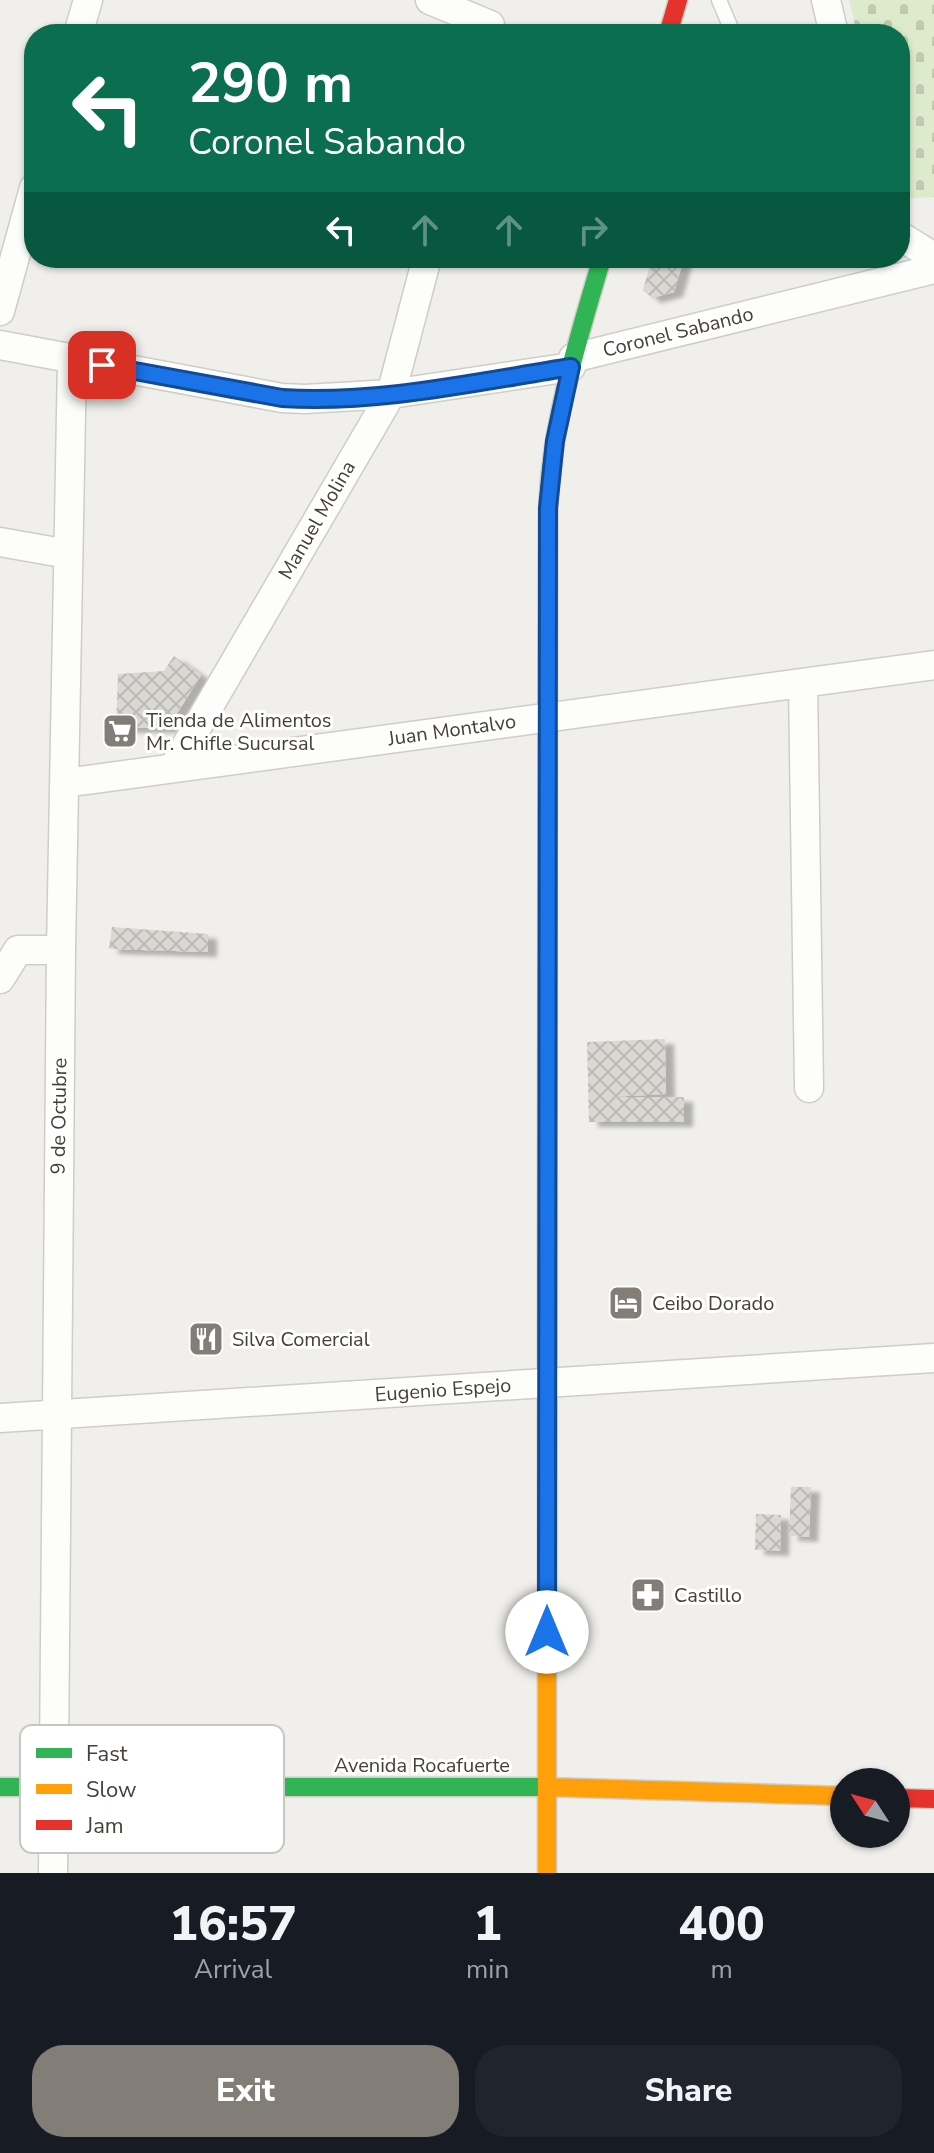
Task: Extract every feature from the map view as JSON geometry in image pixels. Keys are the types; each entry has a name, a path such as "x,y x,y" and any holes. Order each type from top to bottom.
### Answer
{"main road":[{"path":"671,24 678,0"},
{"path":"547,1873 548,508 551,468 572,362 599,268"},
{"name":"Avenida Rocafuerte","path":"284,1787 547,1787 830,1796"},
{"path":"910,1798 934,1799"}],"street":[{"path":"81,24 88,0"},
{"path":"430,0 490,20"},
{"path":"826,0 832,24"},
{"path":"0,311 24,224"},
{"path":"910,242 934,257"},
{"name":"Manuel Molina","path":"173,768 391,394 424,268"},
{"name":"Coronel Sabando","path":"0,345 282,398 335,399 391,394 572,362 934,269"},
{"name":"9 de Octubre","path":"54,1725 61,950 72,360"},
{"path":"0,542 68,554"},
{"name":"Juan Montalvo","path":"65,783 934,665"},
{"path":"803,683 809,1088"},
{"path":"2,971 18,950 61,950"},
{"name":"Eugenio Espejo","path":"0,1418 934,1358"},
{"name":"9 de Octubre","path":"53,1853 53,1873"}],"lane":[{"path":"719,0 729,24"}],"green space":[{"path":"849,0 934,0 934,197 910,198 910,24 855,24"}],"building":[{"path":"649,268 681,268 674,292 652,298 643,290"},
{"path":"174,656 201,675 168,728 116,728 118,674 164,671"},
{"path":"112,927 208,934 208,952 109,949"},
{"path":"665,1039 666,1094 608,1097 684,1097 684,1122 589,1122 587,1042"},
{"path":"791,1487 811,1487 809,1537 789,1536"},
{"path":"756,1514 781,1515 780,1551 755,1550"}],"traffic: fast":[{"path":"548,522 558,422 599,268"},
{"path":"0,1787 20,1787"},
{"path":"284,1787 547,1787"}],"traffic: slow":[{"path":"547,1196 547,1873"},
{"path":"547,1787 830,1796"}],"traffic: jam":[{"path":"671,24 678,0"},
{"path":"547,1196 548,522"},
{"path":"910,1798 934,1799"}],"place":[{"name":"Tienda de Alimentos Mr. Chifle Sucursal","path":"120,731"},
{"name":"Ceibo Dorado","path":"626,1303"},
{"name":"Silva Comercial","path":"206,1339"},
{"name":"Castillo","path":"648,1595"}],"route":[{"path":"102,365 282,398 305,399 391,394 571,367 555,441 548,508 547,1632"}]}
